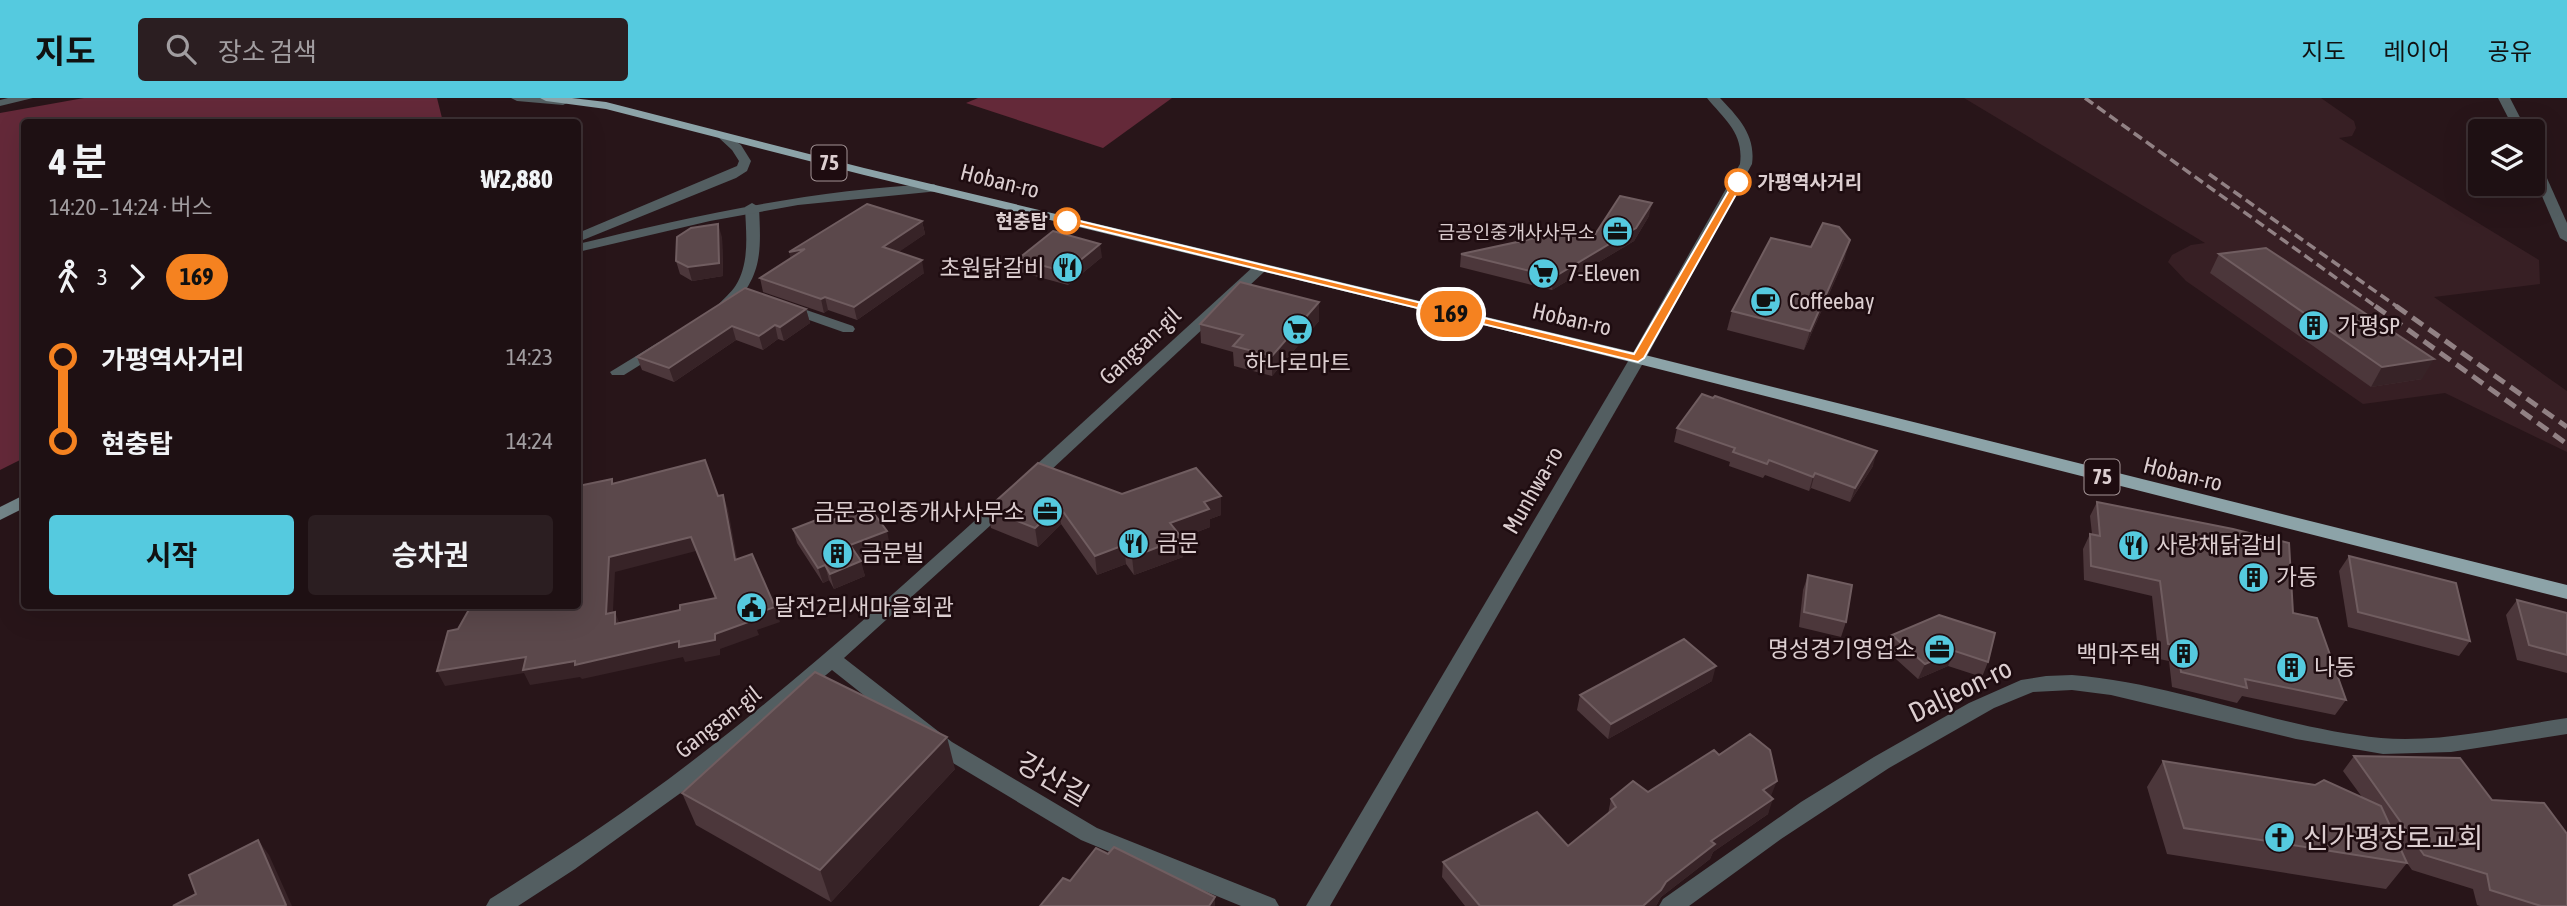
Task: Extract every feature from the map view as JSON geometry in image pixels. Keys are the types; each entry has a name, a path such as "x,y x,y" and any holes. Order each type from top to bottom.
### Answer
{"main road":[{"name":"Hoban-ro","path":"546,98 606,106 1259,269 1638,358 2107,479 2567,592"},
{"name":"Hoban-ro","path":"591,98 606,106"},
{"path":"0,514 21,503"}],"street":[{"path":"0,103 27,98"},
{"name":"Hoban-ro","path":"517,98 563,102"},
{"name":"Munhwa-ro","path":"1318,906 1638,358 1746,164 1749,149 1738,126 1713,98"},
{"path":"2504,98 2515,119"},
{"path":"581,236 732,176 743,168 745,161 724,137"},
{"path":"581,247 752,207 847,192 934,188"},
{"path":"2545,188 2567,238"},
{"path":"714,313 746,293 754,258 752,207"},
{"name":"Gangsan-gil","path":"498,906 617,830 733,743 833,660 1259,269"},
{"path":"775,303 848,329"},
{"path":"618,372 672,339"},
{"name":"강산길","path":"833,660 945,748 1077,827 1267,906"},
{"name":"Daljeon-ro","path":"1671,906 1724,865 1909,746 2008,692 2030,685 2067,682 2110,687 2382,746 2434,744 2567,726"}],"shaded area":[{"path":"84,98 437,98 442,119 21,119 21,460 0,470 0,113"},
{"path":"978,98 1172,98 1103,148 966,103"},
{"path":"1964,98 2321,98 2354,121 2356,128 2352,136 2339,138 2539,260 2540,284 2434,297 2567,391 2567,452 2445,393 2363,404 2186,281 2168,262 2172,255 2191,245 2205,243"}],"building":[{"path":"1620,196 1652,203 1636,228 1554,277 1461,254 1550,235 1557,227 1594,236"},
{"path":"867,204 922,221 883,247 922,260 854,307 760,278 805,249 789,252"},
{"path":"1823,223 1839,227 1850,240 1810,331 1732,311 1771,238 1811,247"},
{"path":"718,224 719,263 688,267 676,261 677,237 691,228"},
{"path":"1053,231 1100,244 1066,272 1018,259"},
{"path":"2266,248 2434,359 2382,367 2219,254"},
{"path":"1240,282 1319,302 1272,356 1233,346 1243,335 1200,324"},
{"path":"745,288 806,309 780,327 775,325 759,336 732,326 669,368 637,357"},
{"path":"1702,394 1713,398 1715,396 1877,451 1855,488 1815,473 1813,477 1769,460 1767,464 1733,452 1735,448 1677,428"},
{"path":"705,460 718,496 723,495 735,560 752,554 775,607 752,615 754,620 715,634 715,640 679,647 679,641 575,665 575,661 523,670 526,657 437,671 448,631 458,629 469,609 581,609 581,485 612,479 612,484","holes":["691,537 716,598 680,605 680,610 615,624 615,612 606,614 609,557"]},
{"path":"1038,463 1122,494 1196,468 1221,496 1204,502 1209,509 1170,523 1182,538 1132,557 1124,545 1095,556 1059,506 1035,528 987,509"},
{"path":"2097,502 2289,543 2293,613 2317,618 2346,700 2245,679 2247,688 2181,672 2178,646 2168,644 2160,581 2091,566 2090,534 2100,536"},
{"path":"869,507 887,531 850,545 861,561 830,574 825,565 818,568 793,529 824,517 827,522"},
{"path":"2349,556 2456,583 2470,641 2358,612"},
{"path":"1808,575 1852,585 1846,622 1804,612"},
{"path":"2517,600 2567,613 2567,655 2529,645"},
{"path":"1939,615 1995,633 1988,662 1955,651 1925,664 1892,635"},
{"path":"1684,639 1716,666 1611,724 1580,695"},
{"path":"815,672 947,737 820,870 682,793"},
{"path":"1750,734 1770,750 1777,781 1763,790 1773,799 1711,841 1715,844 1666,882 1643,906 1480,906 1443,862 1537,812 1568,846 1616,807 1611,799 1633,781 1648,792 1714,750 1719,755"},
{"path":"2354,756 2460,758 2492,800 2544,803 2567,834 2567,906 2541,906 2490,890 2487,874 2424,855"},
{"path":"2163,761 2315,785 2324,780 2381,806 2407,863 2184,828"},
{"path":"258,840 286,905 173,906 196,894 189,875"},
{"path":"1114,847 1215,897 1209,906 1040,906 1063,878 1070,881 1096,848 1108,854"}],"railway":[{"path":"2085,98 2378,308"},
{"path":"2209,174 2399,308"},
{"path":"2375,306 2567,444"},
{"path":"2396,306 2567,427"}],"bus line":[{"name":"169","path":"1067,221 1638,358 1738,182"}],"place":[{"name":"가평역사거리","path":"1738,182"},
{"name":"현충탑","path":"1067,221"},
{"name":"금공인중개사사무소","path":"1618,232"},
{"name":"초원닭갈비","path":"1068,268"},
{"name":"7-Eleven","path":"1544,273"},
{"name":"Coffeebay","path":"1766,301"},
{"name":"가평SP","path":"2314,326"},
{"name":"하나로마트","path":"1298,329"},
{"name":"금문공인중개사사무소","path":"1048,512"},
{"name":"금문","path":"1134,543"},
{"name":"사랑채닭갈비","path":"2133,545"},
{"name":"금문빌","path":"838,553"},
{"name":"가동","path":"2253,577"},
{"name":"달전2리새마을회관","path":"751,607"},
{"name":"명성경기영업소","path":"1939,649"},
{"name":"백마주택","path":"2184,654"},
{"name":"나동","path":"2291,667"},
{"name":"신가평장로교회","path":"2280,838"}]}
